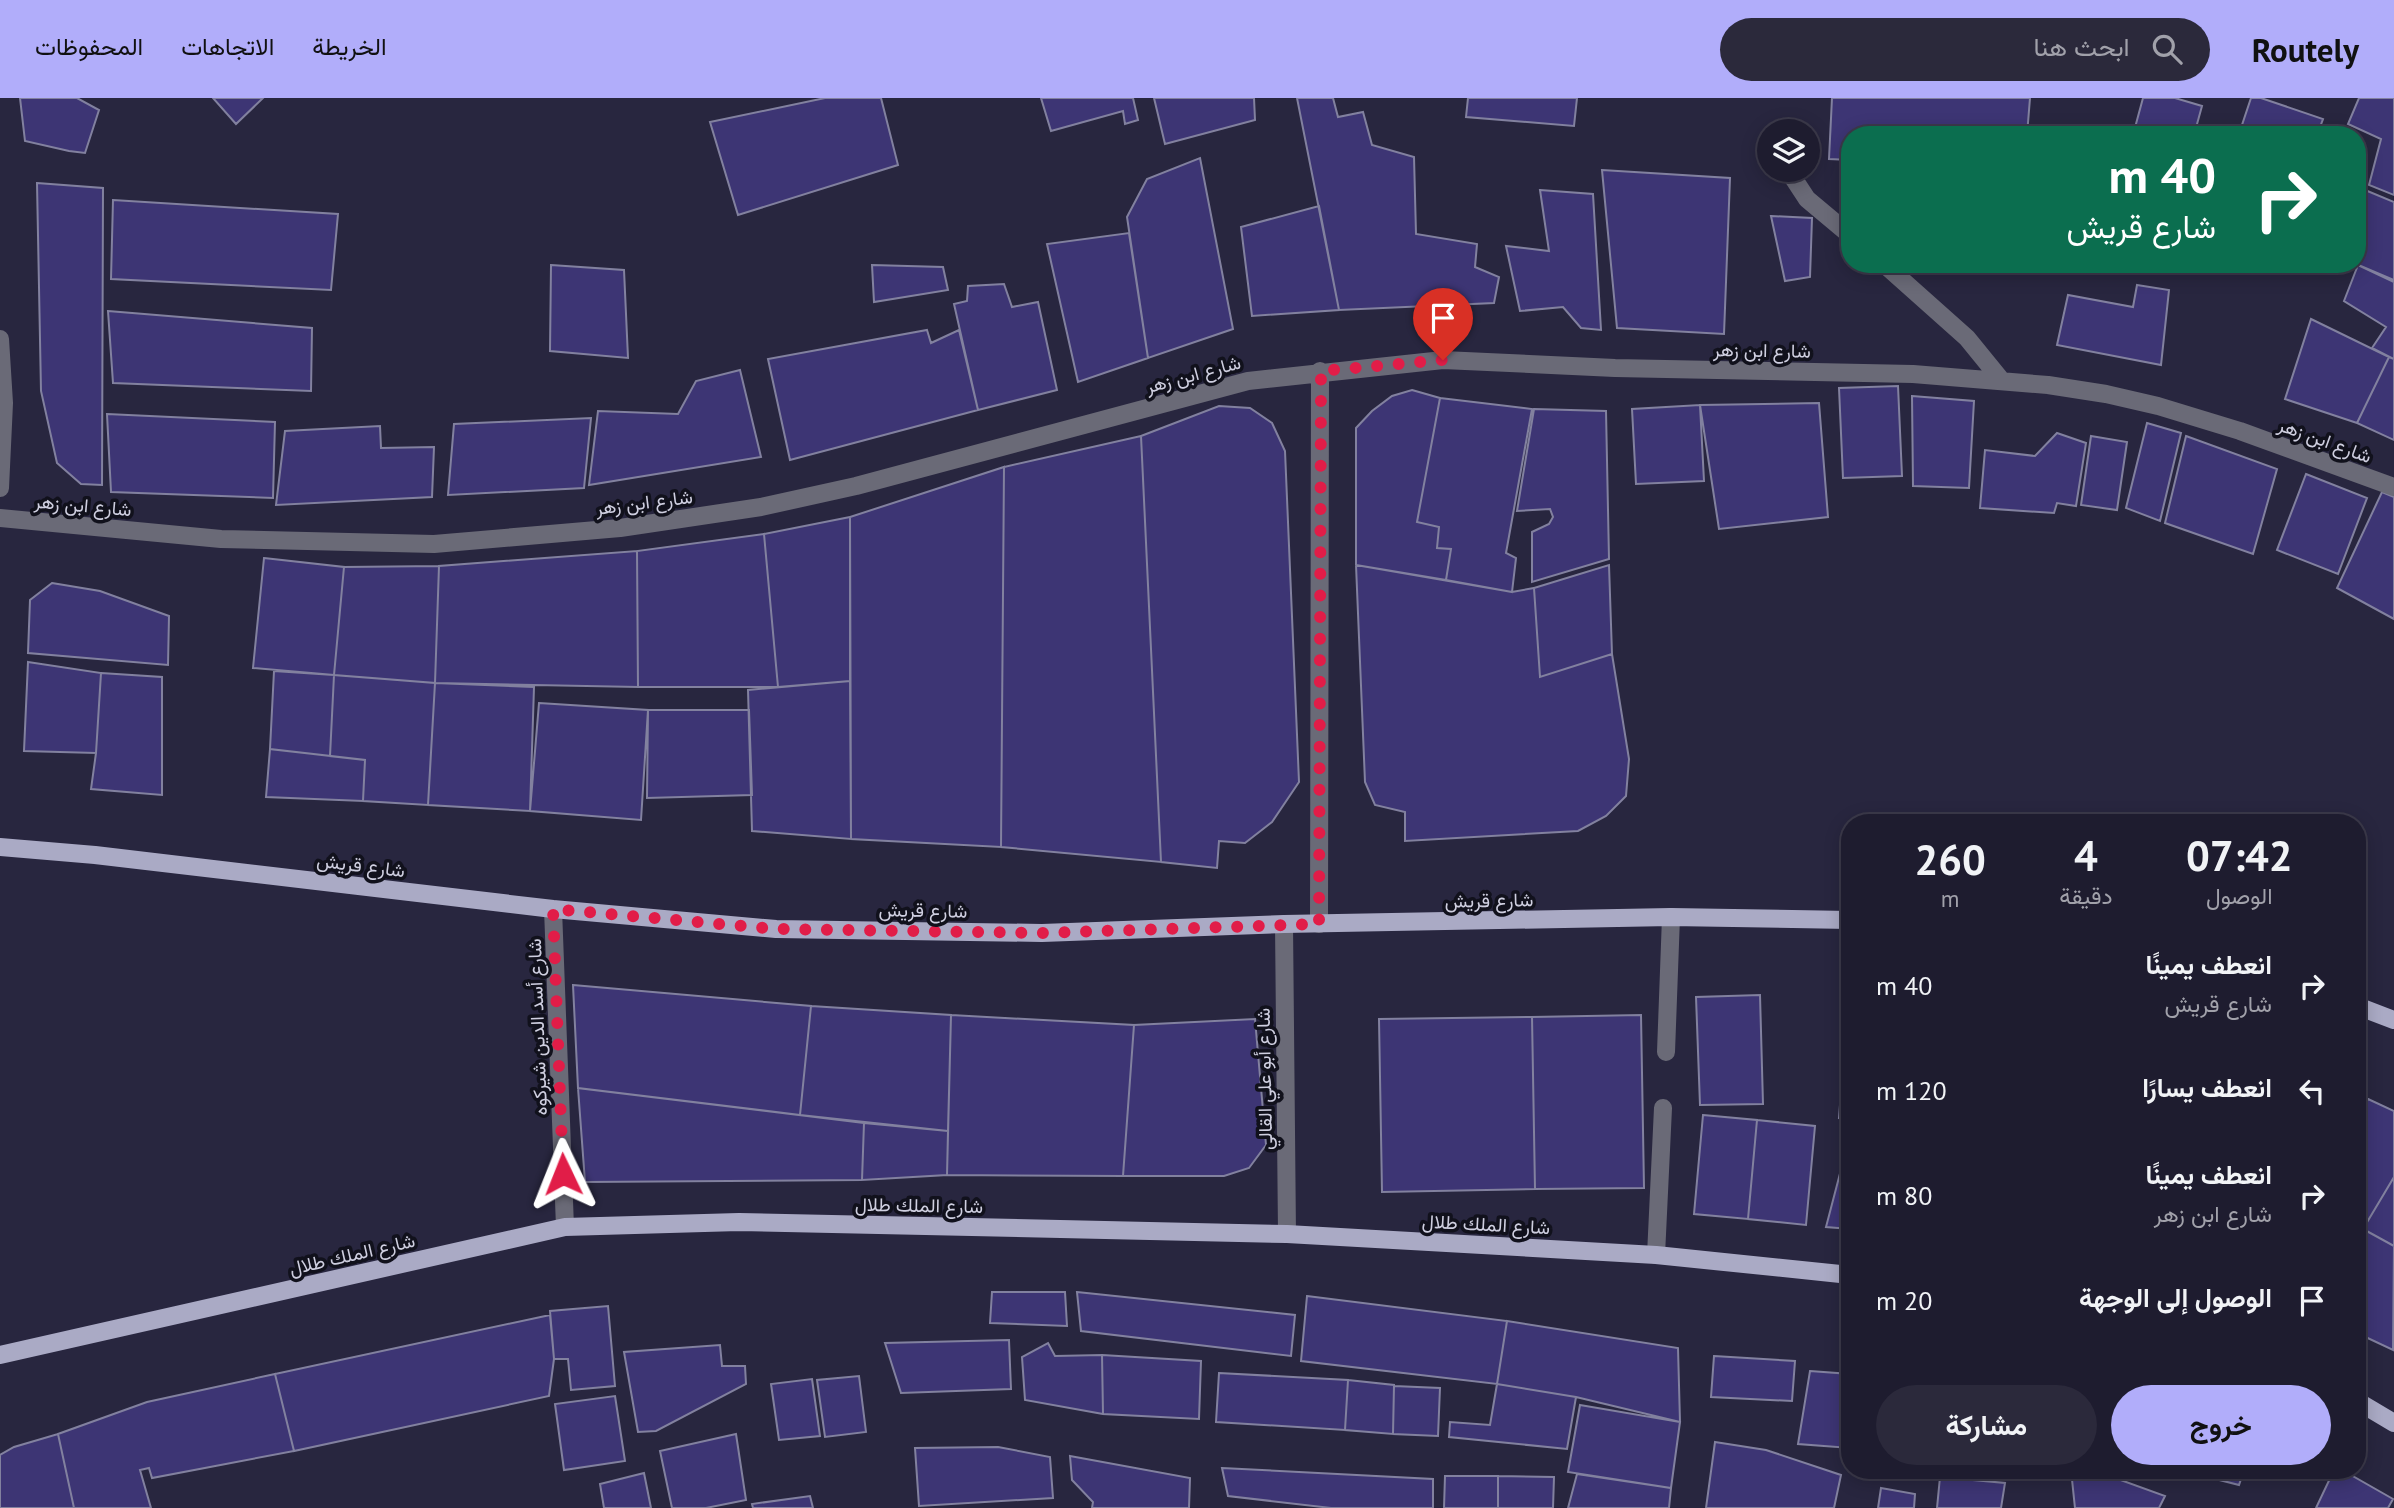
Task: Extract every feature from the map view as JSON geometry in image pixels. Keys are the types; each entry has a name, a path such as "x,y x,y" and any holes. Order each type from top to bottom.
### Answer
{"main road":[{"name":"شارع قريش","path":"0,847 95,855 553,909 776,929 1042,933 1284,924 1671,917 1841,920"},
{"path":"2366,1009 2394,1020"},
{"name":"شارع الملك طلال","path":"0,1355 565,1227 739,1222 1287,1234 1656,1255 1841,1274"},
{"path":"2366,1406 2394,1423"}],"street":[{"path":"1796,182 1807,199 1841,227"},
{"path":"1894,273 1967,338 2002,381"},
{"path":"0,339 4,403 0,488"},
{"name":"شارع ابن زهر","path":"0,518 221,539 434,544 620,528 775,504 856,486 1248,381 1321,371 1443,360 1615,368 1913,374 2048,385 2106,394 2240,431 2394,488"},
{"path":"1319,924 1321,371"},
{"name":"شارع أسد الدين شيركوه","path":"553,909 565,1227"},
{"path":"1666,1052 1671,917"},
{"name":"شارع أبو علي القالي","path":"1284,924 1287,1234"},
{"path":"1656,1255 1663,1108"}],"building":[{"path":"20,98 77,98 99,110 85,153 25,141"},
{"path":"213,98 263,98 236,124"},
{"path":"825,98 881,98 898,165 738,215 710,122"},
{"path":"1041,98 1133,98 1138,120 1125,124 1123,111 1051,131"},
{"path":"1154,98 1254,98 1255,120 1165,144"},
{"path":"1297,98 1333,98 1338,117 1363,112 1372,145 1414,157 1416,234 1477,244 1475,267 1499,277 1494,303 1339,310"},
{"path":"1468,98 1577,98 1574,126 1466,117"},
{"path":"1832,98 2030,98 2028,126 1841,126 1841,160 1829,159"},
{"path":"2143,98 2175,98 2202,106 2196,126 2135,126"},
{"path":"2251,98 2261,98 2323,119 2320,126 2242,126"},
{"path":"2359,98 2394,98 2394,195 2369,185 2381,139 2366,132 2366,126 2348,124"},
{"path":"1200,158 1233,329 1148,358 1127,217 1147,179"},
{"path":"1602,170 1730,178 1724,334 1617,328"},
{"path":"37,183 103,188 102,485 81,484 57,463 41,391"},
{"path":"1540,190 1593,194 1601,330 1581,328 1563,307 1520,311 1506,246 1549,251"},
{"path":"2366,190 2394,202 2394,280 2366,268"},
{"path":"113,200 338,214 331,290 111,279"},
{"path":"1319,206 1339,310 1252,316 1241,227"},
{"path":"1771,216 1812,218 1810,277 1785,281"},
{"path":"1129,233 1148,358 1078,382 1047,244"},
{"path":"551,265 624,270 628,358 550,351"},
{"path":"872,265 943,267 948,290 874,302"},
{"path":"2366,269 2394,282 2394,359 2372,348 2386,327 2344,301 2355,273 2366,273"},
{"path":"1004,284 1012,307 1038,302 1057,390 978,410 954,304 967,301 968,286"},
{"path":"2137,285 2169,290 2161,365 2057,345 2068,295 2133,307"},
{"path":"108,311 312,328 311,391 113,383"},
{"path":"2311,319 2389,357 2357,423 2285,399"},
{"path":"927,330 931,343 959,330 978,410 790,460 768,359"},
{"path":"2389,357 2394,359 2394,440 2357,423"},
{"path":"740,370 761,457 589,485 598,411 678,414 696,381"},
{"path":"1898,386 1902,476 1843,478 1839,388"},
{"path":"1412,390 1440,398 1417,522 1439,527 1437,548 1451,549 1446,580 1356,565 1356,428 1392,396"},
{"path":"1912,396 1974,401 1969,488 1913,486"},
{"path":"1440,398 1532,409 1506,553 1516,558 1512,592 1446,580 1451,549 1437,548 1439,527 1417,522"},
{"path":"1819,403 1828,517 1719,529 1700,405"},
{"path":"1700,405 1704,481 1636,484 1632,409"},
{"path":"1219,406 1250,408 1272,423 1285,451 1299,782 1272,822 1245,843 1219,841 1217,868 1161,862 1141,436"},
{"path":"1534,409 1606,411 1609,559 1532,582 1532,532 1549,524 1553,517 1550,509 1517,511"},
{"path":"107,414 275,422 273,498 111,492"},
{"path":"591,418 584,488 448,495 454,424"},
{"path":"2147,423 2181,433 2160,521 2126,508"},
{"path":"380,426 381,448 434,447 432,497 276,505 285,431"},
{"path":"2057,433 2086,443 2076,506 2057,503 2054,513 1980,508 1985,450 2035,456"},
{"path":"1141,436 1161,862 1001,847 1004,467"},
{"path":"2091,436 2127,442 2117,510 2081,505"},
{"path":"2186,436 2277,469 2253,554 2165,523"},
{"path":"1004,467 1001,847 851,839 850,517"},
{"path":"2306,474 2367,498 2338,574 2277,550"},
{"path":"2382,492 2394,497 2394,619 2337,588"},
{"path":"850,517 850,681 778,687 764,534"},
{"path":"764,534 778,687 638,687 637,551"},
{"path":"637,551 638,687 435,683 439,566"},
{"path":"264,558 344,567 334,675 253,668"},
{"path":"1356,565 1512,592 1534,588 1540,677 1612,654 1629,759 1626,796 1606,816 1578,831 1405,841 1405,812 1375,805 1365,782"},
{"path":"1609,565 1612,654 1540,677 1534,588"},
{"path":"439,566 435,683 334,675 344,567"},
{"path":"52,583 100,591 169,616 168,665 28,653 30,600"},
{"path":"28,662 101,673 96,753 24,751"},
{"path":"274,671 334,675 330,756 270,749"},
{"path":"101,673 162,677 162,795 91,789"},
{"path":"334,675 435,683 428,805 363,801 365,760 330,756"},
{"path":"850,681 851,839 752,831 748,690"},
{"path":"435,683 534,687 530,811 428,805"},
{"path":"539,703 648,710 641,820 530,811"},
{"path":"648,710 749,710 752,795 647,798"},
{"path":"270,749 365,760 363,801 266,797"},
{"path":"573,985 811,1006 800,1115 578,1088"},
{"path":"1760,995 1763,1104 1700,1105 1696,997"},
{"path":"811,1006 951,1015 948,1131 800,1115"},
{"path":"951,1015 1134,1025 1123,1176 947,1175"},
{"path":"1641,1015 1644,1188 1535,1189 1532,1017"},
{"path":"1532,1017 1535,1189 1382,1192 1379,1019"},
{"path":"1255,1019 1266,1145 1249,1168 1224,1176 1123,1176 1134,1025"},
{"path":"578,1088 864,1123 862,1180 585,1182"},
{"path":"2368,1099 2394,1111 2394,1177 2366,1224"},
{"path":"1703,1115 1757,1120 1748,1219 1694,1214"},
{"path":"1757,1120 1815,1126 1806,1225 1748,1219"},
{"path":"864,1123 948,1131 947,1175 862,1180"},
{"path":"1841,1170 1841,1228 1826,1227"},
{"path":"2394,1177 2394,1246 2366,1231 2366,1224"},
{"path":"2366,1231 2394,1246 2393,1350 2366,1337"},
{"path":"992,1292 1065,1292 1067,1326 990,1323"},
{"path":"1077,1292 1295,1315 1291,1356 1081,1331"},
{"path":"1307,1296 1507,1321 1497,1384 1301,1361"},
{"path":"608,1306 615,1386 571,1390 568,1359 554,1359 550,1311"},
{"path":"550,1315 554,1359 549,1396 294,1451 275,1374"},
{"path":"1507,1321 1678,1348 1680,1422 1576,1397 1497,1384"},
{"path":"1009,1340 1011,1389 901,1393 885,1343"},
{"path":"1048,1343 1055,1356 1102,1355 1103,1414 1025,1400 1022,1357"},
{"path":"720,1345 722,1366 745,1366 746,1384 656,1431 638,1432 624,1352"},
{"path":"1102,1355 1201,1361 1199,1419 1103,1414"},
{"path":"1714,1356 1795,1361 1792,1401 1711,1397"},
{"path":"1810,1371 1841,1373 1841,1447 1798,1444"},
{"path":"1219,1373 1348,1380 1345,1430 1216,1422"},
{"path":"275,1374 294,1451 152,1478 149,1468 140,1470 151,1508 74,1508 58,1434 147,1402"},
{"path":"859,1376 866,1432 825,1437 817,1380"},
{"path":"812,1379 820,1436 779,1440 771,1384"},
{"path":"1348,1380 1394,1385 1393,1434 1345,1430"},
{"path":"1497,1384 1576,1397 1567,1449 1449,1437 1450,1422 1490,1425"},
{"path":"1394,1386 1440,1388 1438,1436 1393,1434"},
{"path":"615,1396 625,1461 564,1470 555,1404"},
{"path":"1580,1405 1680,1422 1671,1488 1568,1472"},
{"path":"58,1434 74,1508 0,1508 0,1455 14,1447"},
{"path":"736,1434 746,1500 706,1508 672,1508 660,1451"},
{"path":"1715,1442 1766,1450 1841,1475 1834,1508 1706,1508"},
{"path":"998,1447 1050,1457 1053,1498 919,1506 915,1448"},
{"path":"1070,1456 1190,1478 1189,1508 1092,1508 1093,1502 1072,1480"},
{"path":"1222,1468 1433,1479 1433,1508 1331,1508 1228,1496"},
{"path":"644,1473 651,1508 604,1508 600,1484"},
{"path":"1577,1474 1671,1488 1669,1508 1568,1508"},
{"path":"1445,1476 1498,1476 1498,1508 1444,1508"},
{"path":"1498,1476 1554,1477 1553,1508 1498,1508"},
{"path":"1940,1479 2005,1483 2001,1508 1937,1508"},
{"path":"2072,1479 2118,1479 2165,1496 2159,1508 2075,1508"},
{"path":"2215,1479 2241,1479 2239,1485"},
{"path":"2330,1479 2358,1479 2393,1499 2388,1508 2316,1508"},
{"path":"1881,1488 1915,1494 1914,1508 1878,1508"},
{"path":"810,1496 813,1508 753,1508 752,1504"}],"route":[{"path":"563,1174 553,909 776,929 1042,933 1319,924 1321,371 1443,360"}]}
